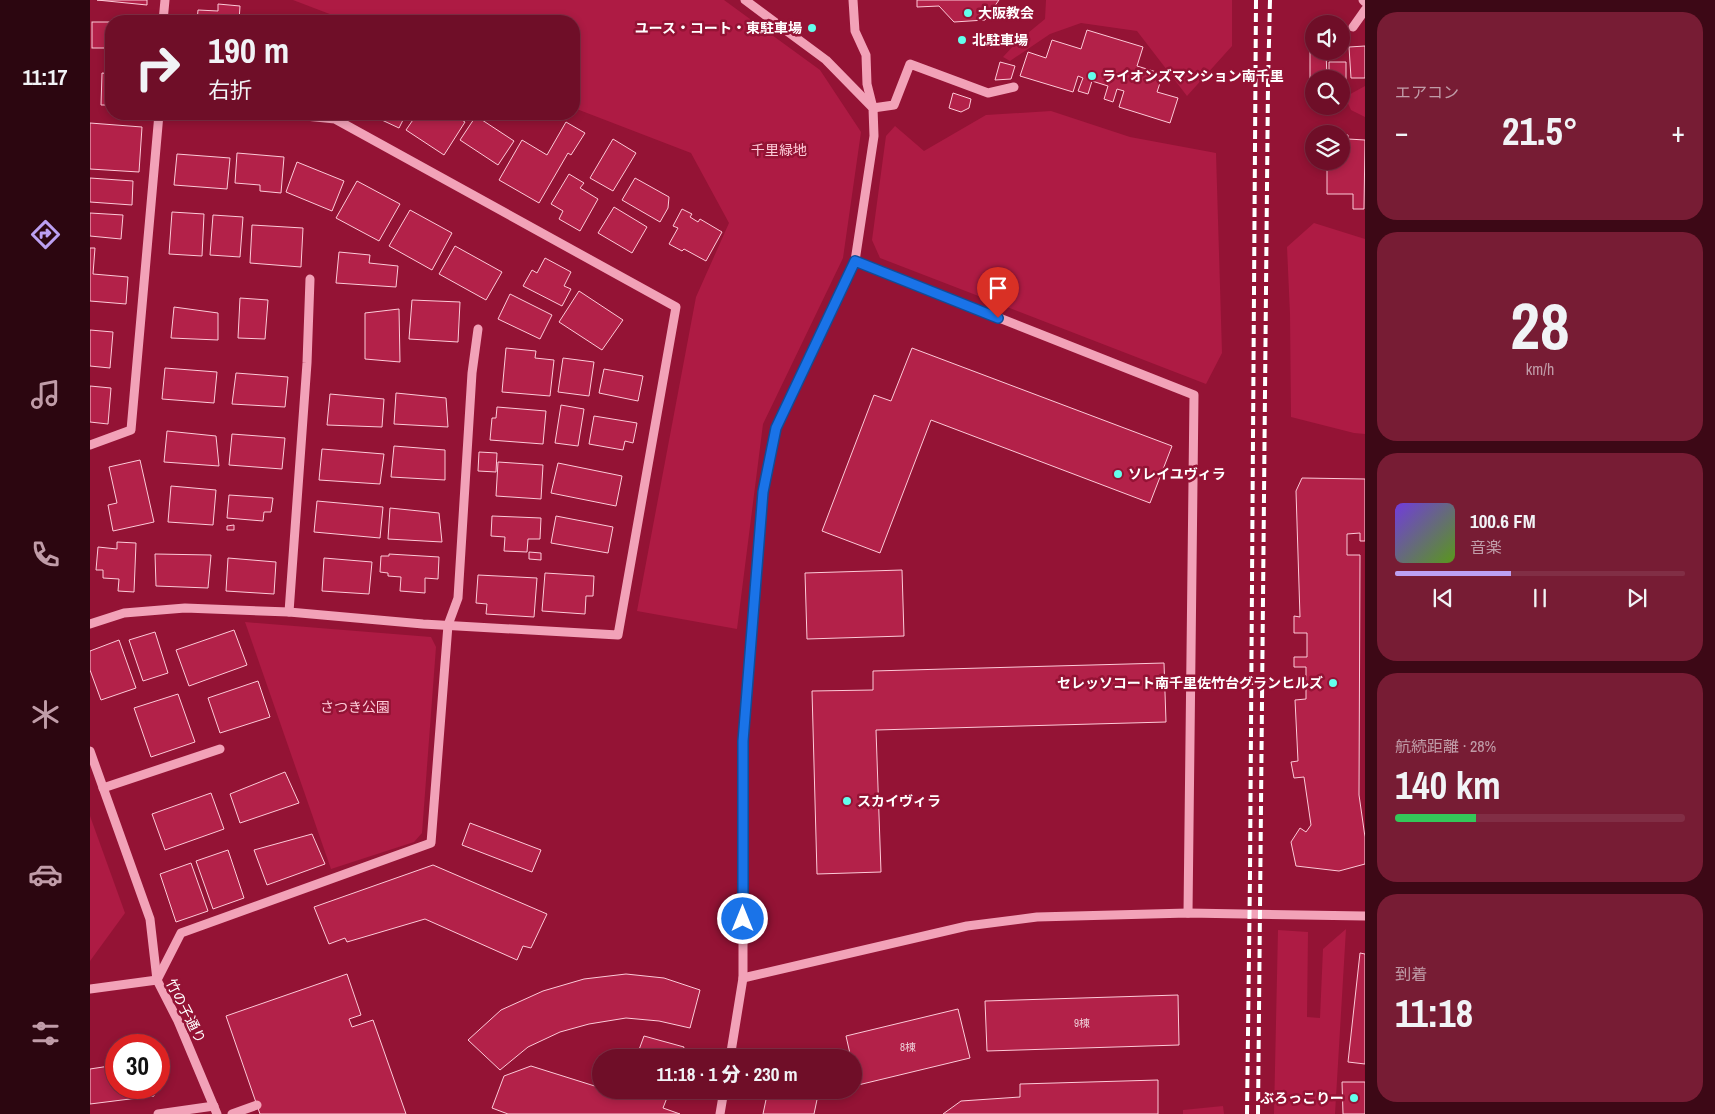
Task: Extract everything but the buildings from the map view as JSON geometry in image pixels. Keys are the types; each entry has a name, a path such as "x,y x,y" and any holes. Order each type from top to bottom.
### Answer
{"street":[{"path":"164,15 165,0"},
{"path":"745,0 826,60 873,108"},
{"path":"731,1049 743,978 743,741 763,492 776,428 855,261 874,136 873,108 866,84 866,55 855,31 854,0"},
{"path":"1353,27 1365,10"},
{"path":"873,108 894,105 910,64 988,93 1014,87"},
{"path":"90,445 131,430 158,120"},
{"path":"90,624 124,613 185,608 289,612 618,635 676,307 337,120"},
{"path":"855,261 1194,395 1188,913"},
{"path":"289,612 307,363 310,279"},
{"path":"157,980 181,933 431,843 448,624 458,598 472,373 478,329"},
{"path":"103,788 220,749"},
{"path":"90,751 150,919 157,980"},
{"path":"743,978 967,926 1037,917 1188,913 1365,916"},
{"name":"竹の子通り","path":"90,989 157,980 178,1021 215,1110"},
{"path":"720,1114 722,1099"},
{"path":"232,1114 257,1106"},
{"path":"158,1114 215,1110"}],"green space":[{"name":"千里緑地","path":"293,0 724,0 820,70 861,132 843,258 763,424 737,629 637,611 696,297 729,223 691,153 580,110 580,15 332,15"},
{"path":"1046,0 1232,0 1232,46 1187,96 1137,31 1081,23 1050,34 1010,61 1003,57 1017,42 1045,19"},
{"path":"1365,86 1365,117 1351,110 1350,94"},
{"path":"1051,111 1130,137 1216,153 1222,353 1206,384 880,258 872,240 886,136 895,126 924,151 986,115"},
{"path":"1314,223 1365,239 1365,434 1291,417 1287,247"},
{"name":"さつき公園","path":"245,622 431,637 436,647 422,833 414,842 331,869"},
{"path":"90,816 125,913 90,961"},
{"path":"1346,929 1335,1114 1274,1114 1278,930 1308,932 1307,1017 1320,1018 1323,949"},
{"path":"1223,1106 1224,1114 1183,1114 1183,1110"}],"railway":[{"path":"1247,1114 1256,0"},
{"path":"1258,1114 1270,0"}],"place":[{"name":"大阪教会","path":"968,13"},
{"name":"ユース・コート・東駐車場","path":"812,28"},
{"name":"北駐車場","path":"962,40"},
{"name":"ライオンズマンション南千里","path":"1092,76"},
{"name":"ソレイユヴィラ","path":"1118,474"},
{"name":"セレッソコート南千里佐竹台グランヒルズ","path":"1333,683"},
{"name":"スカイヴィラ","path":"847,801"},
{"name":"ぶろっこりー","path":"1354,1098"}],"route":[{"path":"743,919 743,741 763,492 776,428 855,261 998,318"}]}
